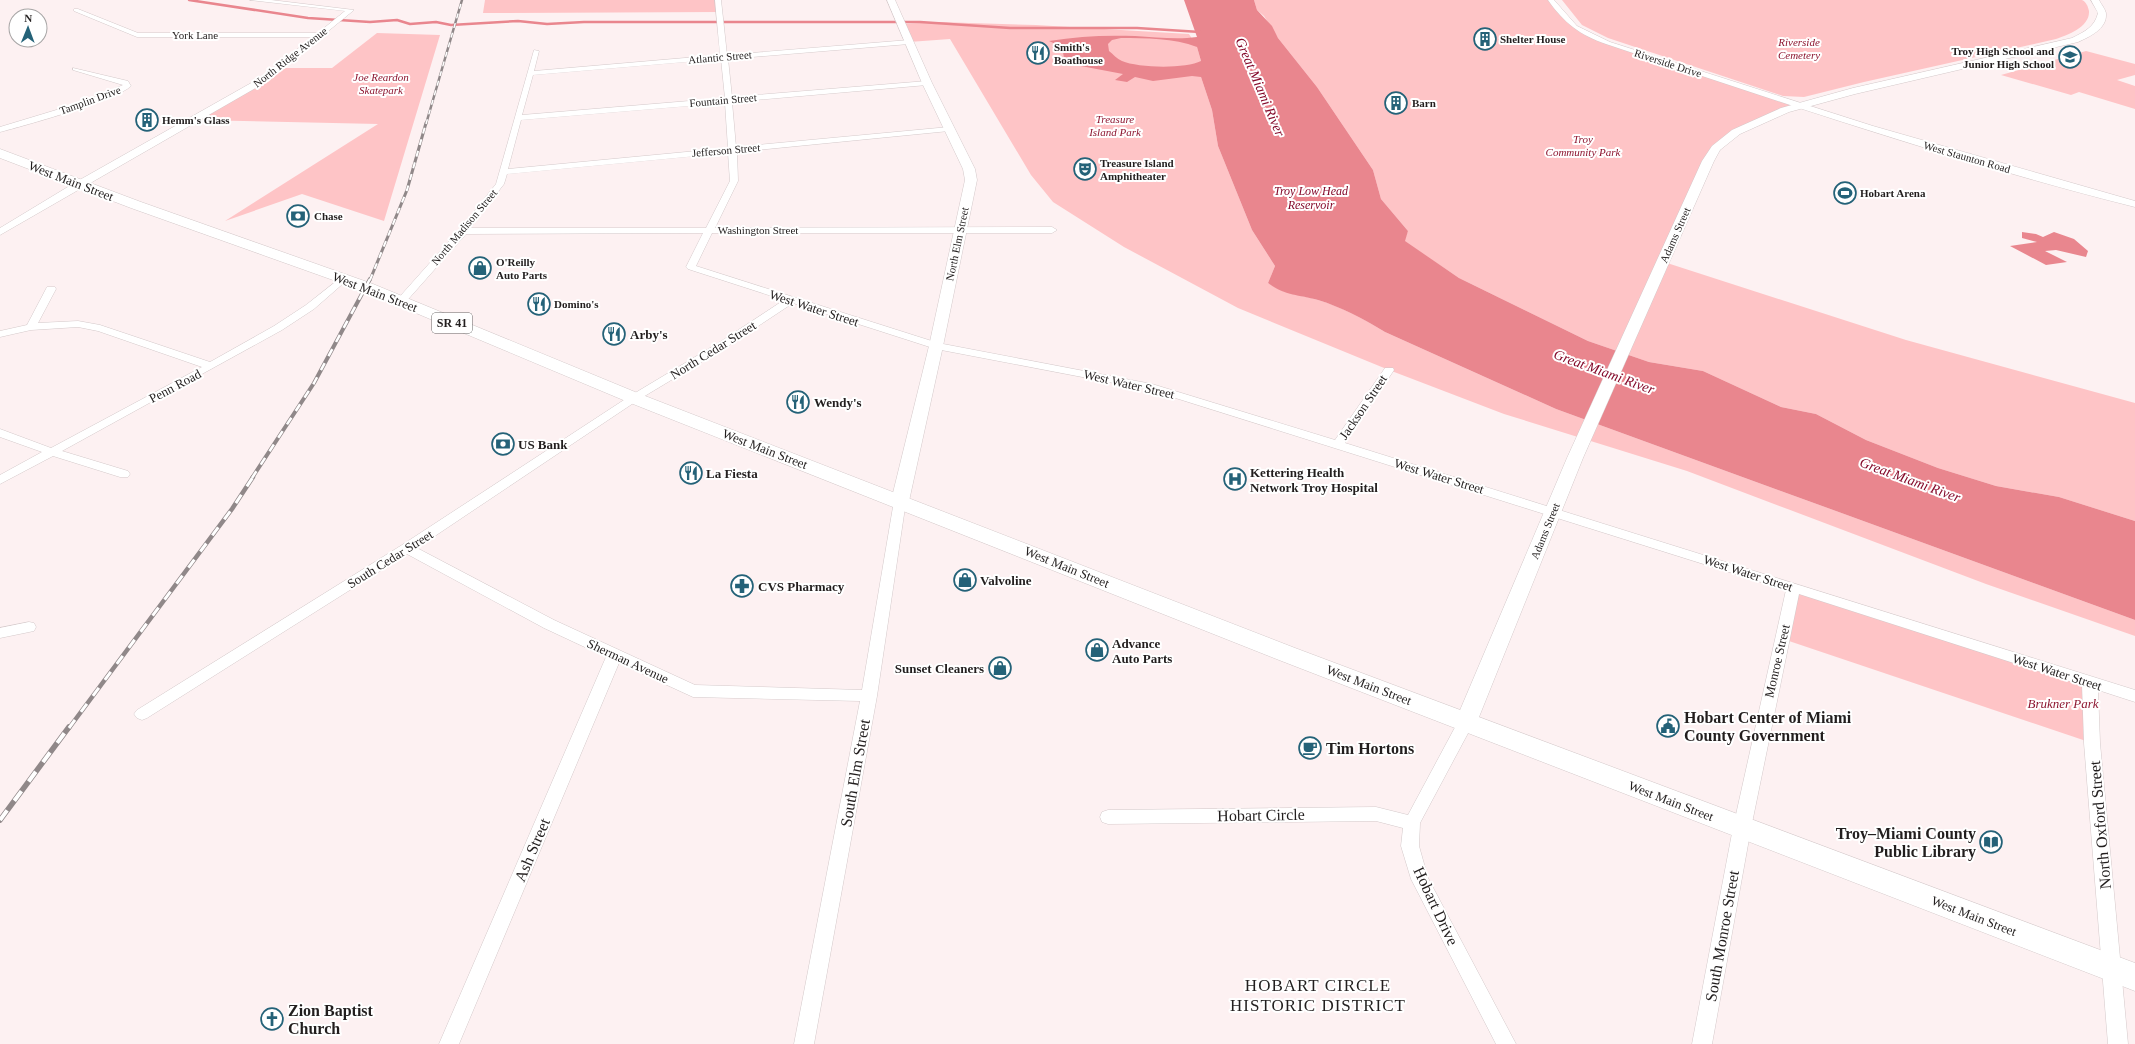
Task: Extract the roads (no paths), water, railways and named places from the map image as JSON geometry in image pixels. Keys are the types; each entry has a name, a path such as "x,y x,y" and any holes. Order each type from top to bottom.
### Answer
{"main road":[{"name":"West Main Street","path":"0,153 79,184 342,279 634,398 1287,654 2135,977"}],"street":[{"name":"North Ridge Avenue","path":"0,232 79,184 263,80 351,10 253,0"},
{"path":"710,230 734,181 733,150 725,56 718,0"},
{"name":"North Elm Street","path":"891,0 927,83 969,169 971,180 959,230 936,346 900,501"},
{"name":"Riverside Drive","path":"1551,0 1566,21 1590,36 1799,106"},
{"name":"Adams Street","path":"1466,722 1574,458 1585,438 1708,161 1716,148 1729,136 1744,127 1768,116 1799,106 1876,86 2069,42 2091,32 2100,23 2102,14 2095,0"},
{"name":"York Lane","path":"76,10 137,35 319,35"},
{"name":"Atlantic Street","path":"531,73 909,42"},
{"name":"North Madison Street","path":"400,302 463,231 500,184 502,172 536,51"},
{"name":"Tamplin Drive","path":"0,130 105,97 124,89 127,86 125,83 74,69"},
{"name":"Fountain Street","path":"518,118 927,83"},
{"name":"West Staunton Road","path":"1799,106 1915,142 2135,204"},
{"name":"Jefferson Street","path":"502,172 949,129"},
{"name":"West Water Street","path":"710,230 691,267 936,346 1152,387 1553,511 2090,683 2135,696"},
{"name":"Washington Street","path":"463,231 1052,230"},
{"name":"Penn Road","path":"0,480 211,366 297,315 342,279"},
{"path":"31,326 51,289"},
{"name":"North Cedar Street","path":"634,398 724,344 791,300"},
{"path":"0,334 31,326 78,324 100,328 211,366"},
{"name":"Jackson Street","path":"1338,444 1389,370"},
{"name":"South Cedar Street","path":"142,714 407,548 634,398"},
{"path":"0,433 52,452 124,474"},
{"name":"South Elm Street","path":"804,1044 869,696 900,501"},
{"name":"Sherman Avenue","path":"407,548 614,656 693,691 869,696"},
{"name":"Monroe Street","path":"1742,828 1794,587"},
{"path":"0,633 29,628"},
{"name":"Ash Street","path":"449,1044 614,656"},
{"name":"North Oxford Street","path":"2090,683 2092,743 2118,1044"},
{"name":"Hobart Drive","path":"1466,722 1412,823 1410,846 1420,879 1506,1044"},
{"name":"Hobart Circle","path":"1108,817 1376,814 1412,823"},
{"name":"South Monroe Street","path":"1702,1044 1742,828"}],"water":[{"name":"Troy Low Head Reservoir","path":"1184,0 1254,0 1257,10 1272,26 1278,38 1317,87 1373,170 1381,199 1408,231 1405,241 1459,278 1588,341 1649,362 1703,371 1781,407 1816,414 1866,440 1938,468 1996,486 2059,497 2135,521 2135,620 1556,409 1385,332 1344,310 1318,300 1286,293 1274,287 1268,283 1275,266 1252,230 1218,146 1212,110 1201,77 1192,76 1153,81 1135,77 1127,82 1115,80 1123,74 1065,63 1062,47 1049,41 1103,36 1174,38 1197,37","holes":["1121,38 1159,39 1188,44 1197,47 1201,61 1194,64 1162,67 1139,65 1122,61 1109,51 1108,44 1112,40"]},
{"path":"2022,232 2036,234 2043,237 2054,232 2074,239 2088,251 2086,257 2056,250 2045,251 2067,262 2046,265 2010,246 2037,242 2022,238"}],"waterway":[{"path":"189,0 308,18 370,22 397,20 410,24 436,22 451,25 518,21 547,24 584,22 920,22 1010,28 1137,28 1200,32"}],"railway":[{"path":"426,124 462,0"},
{"path":"370,280 407,190 426,123"},
{"path":"252,478 314,383 370,279"},
{"path":"69,728 232,509 253,477"},
{"path":"0,820 69,727"}],"place":[{"name":"Shelter House","path":"1485,39"},
{"name":"Smith's Boathouse","path":"1038,53"},
{"name":"Troy High School and Junior High School","path":"2070,57"},
{"name":"Barn","path":"1396,103"},
{"name":"Hemm's Glass","path":"147,120"},
{"name":"Treasure Island Amphitheater","path":"1085,169"},
{"name":"Hobart Arena","path":"1845,193"},
{"name":"Chase","path":"298,216"},
{"name":"O'Reilly Auto Parts","path":"480,268"},
{"name":"Domino's","path":"539,304"},
{"name":"Arby's","path":"614,334"},
{"name":"Wendy's","path":"798,402"},
{"name":"US Bank","path":"503,444"},
{"name":"La Fiesta","path":"691,473"},
{"name":"Kettering Health Network Troy Hospital","path":"1235,479"},
{"name":"Valvoline","path":"965,580"},
{"name":"CVS Pharmacy","path":"742,586"},
{"name":"Advance Auto Parts","path":"1097,650"},
{"name":"Sunset Cleaners","path":"1000,668"},
{"name":"Hobart Center of Miami County Government","path":"1668,726"},
{"name":"Tim Hortons","path":"1310,748"},
{"name":"Troy–Miami County Public Library","path":"1991,842"},
{"name":"Zion Baptist Church","path":"272,1019"}],"district":[{"name":"HOBART CIRCLE HISTORIC DISTRICT","path":"1318,995"}],"park label":[{"name":"Riverside Cemetery","path":"1799,48"},
{"name":"Joe Reardon Skatepark","path":"381,83"},
{"name":"Treasure Island Park","path":"1115,125"},
{"name":"Troy Community Park","path":"1583,145"},
{"name":"Brukner Park","path":"2063,703"}],"water label":[{"name":"Great Miami River","path":"1260,87"},
{"name":"Great Miami River","path":"1604,372"},
{"name":"Great Miami River","path":"1910,480"}]}
